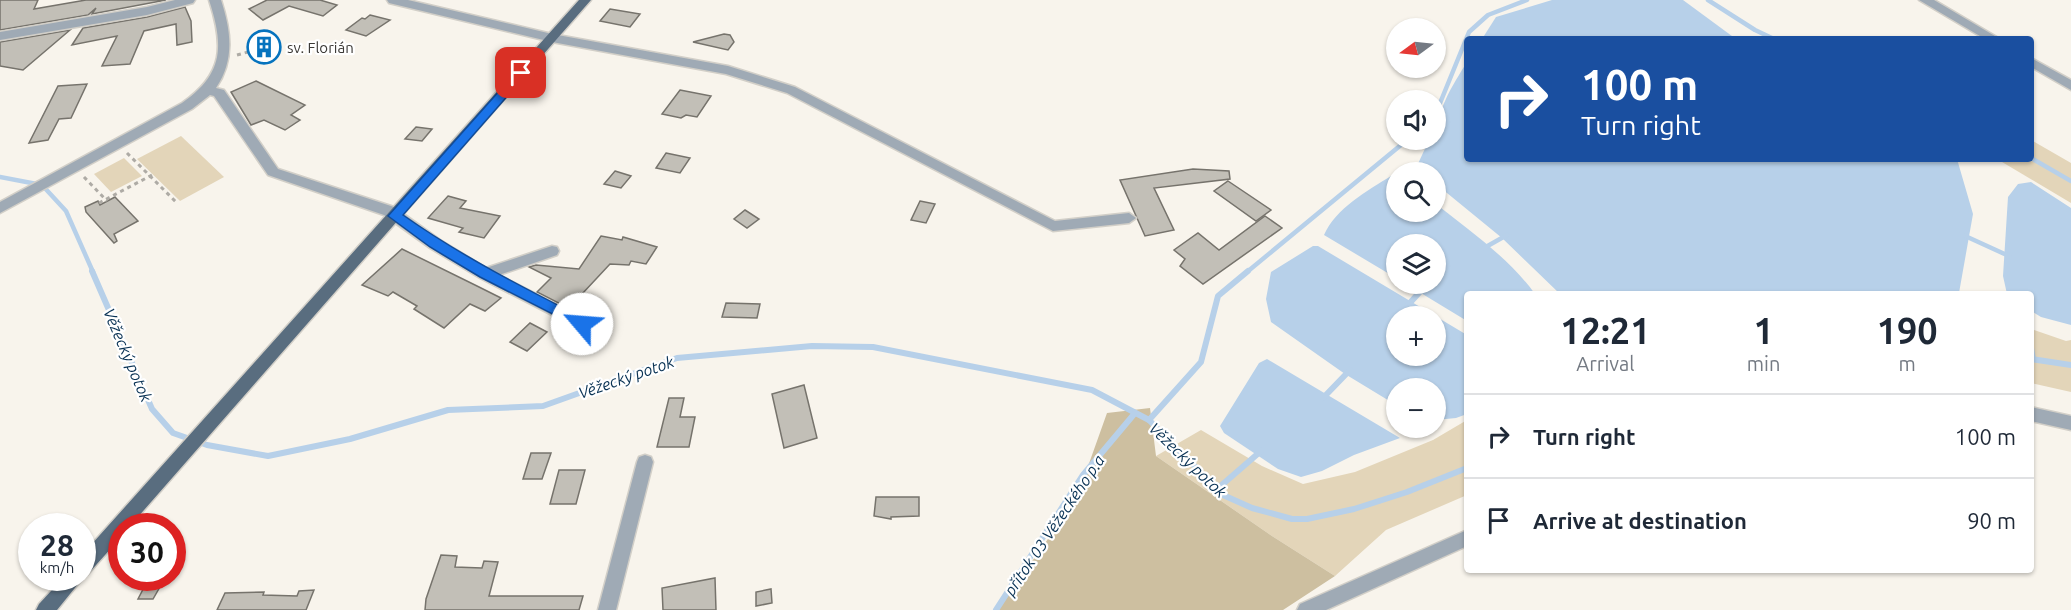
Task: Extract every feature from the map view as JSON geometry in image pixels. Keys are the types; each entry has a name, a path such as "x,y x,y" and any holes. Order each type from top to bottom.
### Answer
{"main road":[{"path":"96,552 585,0"},
{"path":"45,610 62,591"}],"street":[{"path":"0,36 147,11 189,0"},
{"path":"0,208 187,106 208,90 220,71 226,45 223,22 215,0"},
{"path":"393,0 552,38 728,70 791,90 1053,226 1129,218"},
{"path":"1925,0 1989,36"},
{"path":"2034,64 2071,86"},
{"path":"208,90 219,93 273,172 374,205 485,274 582,324"},
{"path":"485,274 552,251"},
{"path":"2034,415 2071,423"},
{"path":"607,610 645,462"},
{"path":"1306,610 1464,539"}],"path":[{"path":"222,60 259,49"},
{"path":"117,144 177,203"},
{"path":"75,167 107,200"},
{"path":"99,203 151,175"}],"shaded area":[{"path":"181,136 224,177 180,201 137,159"},
{"path":"2034,142 2071,163 2071,203 2002,162 2034,162"},
{"path":"124,158 142,176 111,192 94,174"},
{"path":"2034,330 2066,341 2071,340 2071,392 2034,384"},
{"path":"1150,408 1156,456 1272,536 1335,576 1283,610 997,610 1076,500 1107,413"},
{"path":"1464,422 1464,496 1386,530 1335,576 1272,536 1156,456 1201,430 1262,466 1303,484 1355,472 1436,438 1446,438 1446,432"}],"water":[{"path":"1552,0 1683,0 1732,36 1484,36 1496,17"},
{"path":"1464,67 1464,162 1958,162 1973,214 1959,291 1557,291 1502,238 1446,192 1446,162 1419,162 1424,150 1446,150 1446,101"},
{"path":"1386,179 1386,222 1446,222 1446,212 1501,257 1533,291 1464,291 1464,319 1446,308 1446,306 1422,294 1446,294 1446,234 1386,234 1386,272 1324,235 1344,209"},
{"path":"2031,182 2071,208 2071,325 2034,313 2034,291 2006,291 2003,276 2008,197 2018,184"},
{"path":"1313,246 1318,246 1386,287 1386,294 1398,294 1418,306 1386,306 1386,366 1446,366 1446,322 1464,333 1464,415 1446,419 1446,378 1386,378 1386,399 1345,374 1271,322 1266,299 1271,272"},
{"path":"1267,359 1386,430 1386,438 1400,438 1354,455 1322,471 1301,477 1278,469 1224,433 1220,426 1259,363"}],"building":[{"path":"0,0 38,0 34,9 86,0 166,0 92,14 96,8 88,15 0,30"},
{"path":"267,0 320,0 337,5 323,16 289,6 263,20 249,9"},
{"path":"185,7 191,21 192,42 177,45 176,24 144,31 130,64 102,66 117,36 72,45 83,28 147,17"},
{"path":"610,9 640,14 630,27 600,21"},
{"path":"370,15 390,20 366,36 346,30 362,18 365,19"},
{"path":"70,30 23,70 0,66 0,42"},
{"path":"724,34 730,35 734,42 728,50 693,42"},
{"path":"256,81 305,105 291,115 300,120 285,130 264,120 251,125 231,92"},
{"path":"87,84 71,118 59,119 48,140 29,143 58,86"},
{"path":"680,90 711,96 697,117 686,115 681,118 662,114"},
{"path":"416,127 432,129 422,141 405,139"},
{"path":"666,153 690,158 680,173 656,168"},
{"path":"1193,169 1229,171 1230,179 1154,188 1174,230 1145,236 1120,180"},
{"path":"615,171 631,176 621,188 604,184"},
{"path":"1228,181 1271,210 1256,221 1214,191"},
{"path":"448,196 466,201 460,208 500,216 484,238 459,232 463,228 428,218"},
{"path":"115,197 138,221 114,234 117,241 114,243 86,212 85,207 98,201 100,205"},
{"path":"920,201 935,204 926,223 911,220"},
{"path":"745,210 759,219 747,228 734,219"},
{"path":"1265,216 1282,228 1203,284 1180,266 1185,259 1174,250 1198,233 1219,250"},
{"path":"601,236 622,240 623,237 657,247 646,264 631,261 629,265 610,264 582,294 593,299 578,313 537,292 551,278 529,267 536,265 579,269"},
{"path":"402,249 501,298 485,311 470,304 444,328 414,309 417,306 393,292 388,296 362,285"},
{"path":"726,303 760,304 757,318 722,317"},
{"path":"530,323 547,332 527,351 510,342"},
{"path":"804,385 817,438 784,448 772,394"},
{"path":"669,398 684,398 680,417 695,417 689,447 657,447"},
{"path":"531,453 551,453 542,479 523,479"},
{"path":"559,470 585,470 576,504 550,504"},
{"path":"876,497 919,497 919,516 891,517 891,519 874,516"},
{"path":"441,555 457,556 455,567 482,568 484,561 498,562 489,596 583,596 579,610 425,610 426,599"},
{"path":"715,578 716,610 663,610 662,588"},
{"path":"771,589 772,603 756,606 756,592"},
{"path":"314,590 306,610 217,610 225,593 264,592 263,595 297,596 299,591"},
{"path":"142,591 158,591 153,599 138,599"}],"waterway":[{"path":"1467,36 1488,15 1527,0"},
{"path":"1708,0 1768,36"},
{"path":"1445,90 1464,44"},
{"path":"1247,272 1395,150"},
{"path":"2034,160 2071,181"},
{"name":"Věžecký potok","path":"0,177 42,185 66,211 93,272"},
{"path":"1484,248 1507,235"},
{"path":"1963,235 2009,256"},
{"name":"Věžecký potok","path":"92,271 152,409 173,433 207,445 268,456 350,439 448,410 543,406 677,358 812,346 873,347 1092,390 1149,420"},
{"path":"1149,420 1201,362 1218,296 1248,271"},
{"path":"1408,305 1418,294"},
{"name":"Věžecký potok","path":"2034,359 2071,365"},
{"path":"1323,398 1350,370"},
{"name":"přítok 03 Věžeckého p.a","path":"996,610 1083,475 1135,413"},
{"name":"Věžecký potok","path":"1149,420 1217,489"},
{"path":"1217,489 1261,451"},
{"name":"Věžecký potok","path":"1217,489 1223,495 1252,508 1292,519 1307,519 1354,509 1407,492 1464,469"}],"place":[{"name":"sv. Florián","path":"264,47"}],"route":[{"path":"521,73 395,216 435,244 485,274 582,324"}]}
